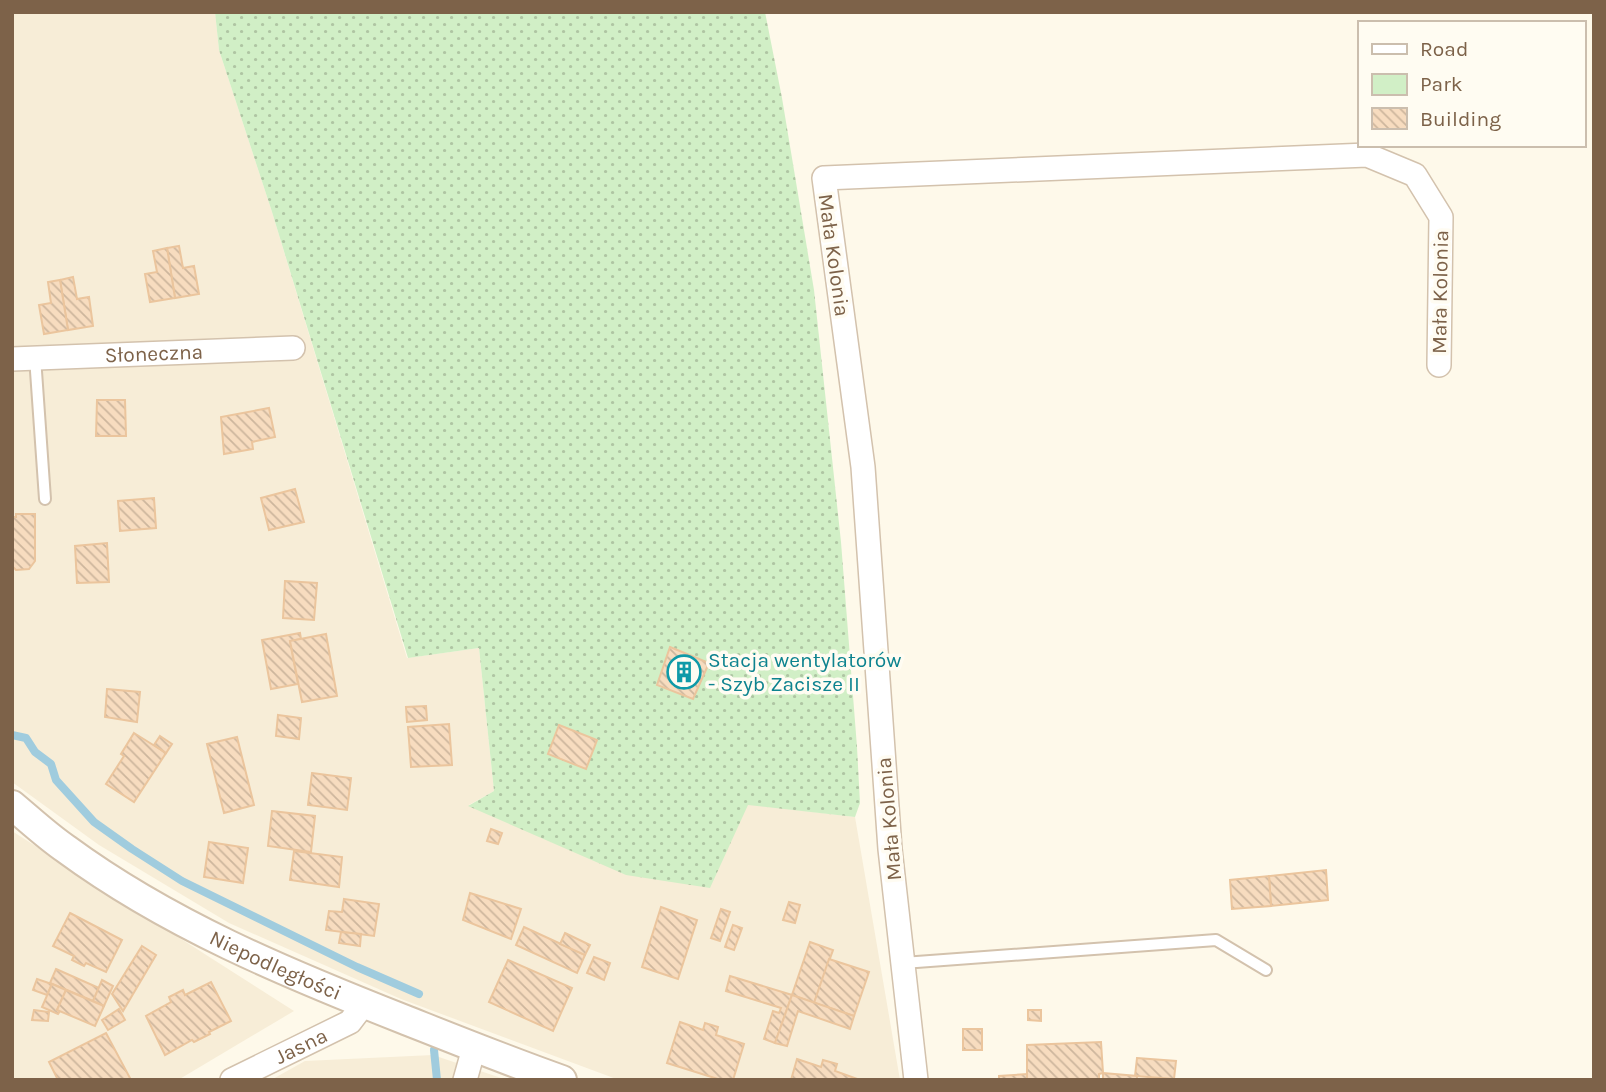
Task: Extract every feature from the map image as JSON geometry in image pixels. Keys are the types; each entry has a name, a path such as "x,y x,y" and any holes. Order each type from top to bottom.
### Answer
{"street":[{"name":"Mała Kolonia","path":"916,1080 891,849 863,467 824,178 1367,155 1415,175 1441,217 1439,365"},
{"name":"Słoneczna","path":"23,358 293,348"},
{"name":"Niepodległości","path":"12,806 66,849 176,918 234,948 363,1005 562,1080"},
{"name":"Jasna","path":"232,1080 351,1022 363,1005"},
{"path":"466,1080 474,1048"}],"lane":[{"path":"23,358 45,499"},
{"path":"903,963 1216,940 1266,970"}],"shaded area":[{"path":"12,12 215,12 219,50 272,212 407,658 479,648 494,791 469,805 748,804 855,817 900,1080 619,1080 401,999 229,923 99,845 12,782"},
{"path":"12,831 294,1011 178,1080 12,1080"},
{"path":"433,1055 507,1080 271,1080 305,1061"}],"green space":[{"path":"215,12 765,12 814,290 841,542 857,747 860,803 855,817 748,805 710,888 626,875 468,806 494,791 479,648 408,658 272,212 219,50"}],"building":[{"path":"179,246 183,268 194,266 199,294 175,298 167,248"},
{"path":"167,248 175,298 150,302 145,274 157,272 153,251"},
{"path":"73,277 77,299 89,297 93,326 68,330 60,280"},
{"path":"60,280 68,330 44,334 39,305 51,303 48,282"},
{"path":"97,400 125,400 126,436 96,436"},
{"path":"269,408 275,437 252,442 253,449 224,454 221,417"},
{"path":"295,489 304,522 269,530 261,498"},
{"path":"154,498 156,528 120,531 118,501"},
{"path":"16,514 35,514 35,561 29,569 16,570 12,566 12,517 16,517"},
{"path":"107,543 109,582 77,583 75,546"},
{"path":"285,581 317,583 314,620 283,618"},
{"path":"300,633 301,639 290,641 298,684 271,689 262,640"},
{"path":"326,634 337,696 302,702 290,641"},
{"name":"Stacja wentylatorów - Szyb Zacisze II","path":"670,647 709,663 693,699 657,685"},
{"path":"107,689 140,692 137,722 105,717"},
{"path":"426,706 427,720 407,722 406,707"},
{"path":"278,715 301,718 299,739 276,736"},
{"path":"449,724 452,765 411,767 408,727"},
{"path":"559,725 597,740 586,769 548,754"},
{"path":"134,733 166,753 134,802 106,784 124,756 121,754"},
{"path":"160,736 172,744 166,753 154,745"},
{"path":"237,737 254,805 224,813 207,744"},
{"path":"312,773 351,778 347,810 308,805"},
{"path":"272,811 315,816 311,852 268,846"},
{"path":"491,829 502,833 498,844 487,841"},
{"path":"209,842 248,848 243,883 204,877"},
{"path":"294,851 342,857 339,887 290,880"},
{"path":"1326,870 1328,900 1271,906 1269,876"},
{"path":"1269,876 1271,906 1232,909 1230,880"},
{"path":"470,893 521,909 511,939 463,920"},
{"path":"344,899 379,904 374,936 326,930 329,911 342,912"},
{"path":"789,902 800,905 795,923 783,920"},
{"path":"661,907 697,920 678,979 642,967"},
{"path":"721,909 730,912 720,941 711,938"},
{"path":"70,913 122,940 106,972 86,963 84,966 72,960 74,956 53,946"},
{"path":"733,925 742,928 734,950 725,947"},
{"path":"524,927 585,955 577,973 516,945"},
{"path":"341,932 361,934 360,946 339,943"},
{"path":"565,933 590,945 585,955 560,944"},
{"path":"810,942 833,950 814,1003 792,995"},
{"path":"142,946 156,955 123,1011 112,994"},
{"path":"594,957 610,963 604,980 587,973"},
{"path":"829,959 869,972 854,1016 814,1003"},
{"path":"508,960 572,988 553,1031 489,1002"},
{"path":"56,969 99,988 93,1001 50,983"},
{"path":"730,976 792,995 775,1043 764,1039 773,1011 779,1013 781,1008 726,991"},
{"path":"37,979 52,984 47,995 33,990"},
{"path":"102,980 113,986 104,1006 93,1001"},
{"path":"211,982 231,1021 165,1055 146,1016 171,1002 169,997 183,990 185,995"},
{"path":"52,984 66,990 57,1010 60,1011 58,1014 42,1007"},
{"path":"66,990 104,1006 95,1026 57,1010"},
{"path":"792,995 854,1016 850,1029 798,1011 787,1046 775,1043"},
{"path":"119,1009 125,1020 108,1030 102,1020"},
{"path":"34,1010 49,1012 48,1021 32,1020"},
{"path":"1028,1010 1041,1010 1041,1021 1028,1020"},
{"path":"680,1022 703,1030 705,1023 718,1027 716,1035 744,1044 733,1080 721,1080 667,1063"},
{"path":"963,1029 982,1029 982,1050 963,1050"},
{"path":"106,1033 131,1080 58,1080 49,1062"},
{"path":"1101,1042 1103,1073 1099,1074 1099,1080 1027,1080 1027,1045"},
{"path":"1137,1058 1176,1061 1174,1079 1135,1076"},
{"path":"797,1059 821,1067 823,1060 837,1064 835,1071 860,1080 791,1080"},
{"path":"1103,1073 1137,1076 1137,1080 1103,1080"},
{"path":"1027,1074 1027,1080 999,1080 999,1076"}],"waterway":[{"path":"12,735 26,738 35,752 51,764 56,780 94,822 182,881 357,967 419,994"},
{"path":"434,1050 437,1080"}],"place":[{"name":"Stacja wentylatorów - Szyb Zacisze II","path":"684,672"}]}
